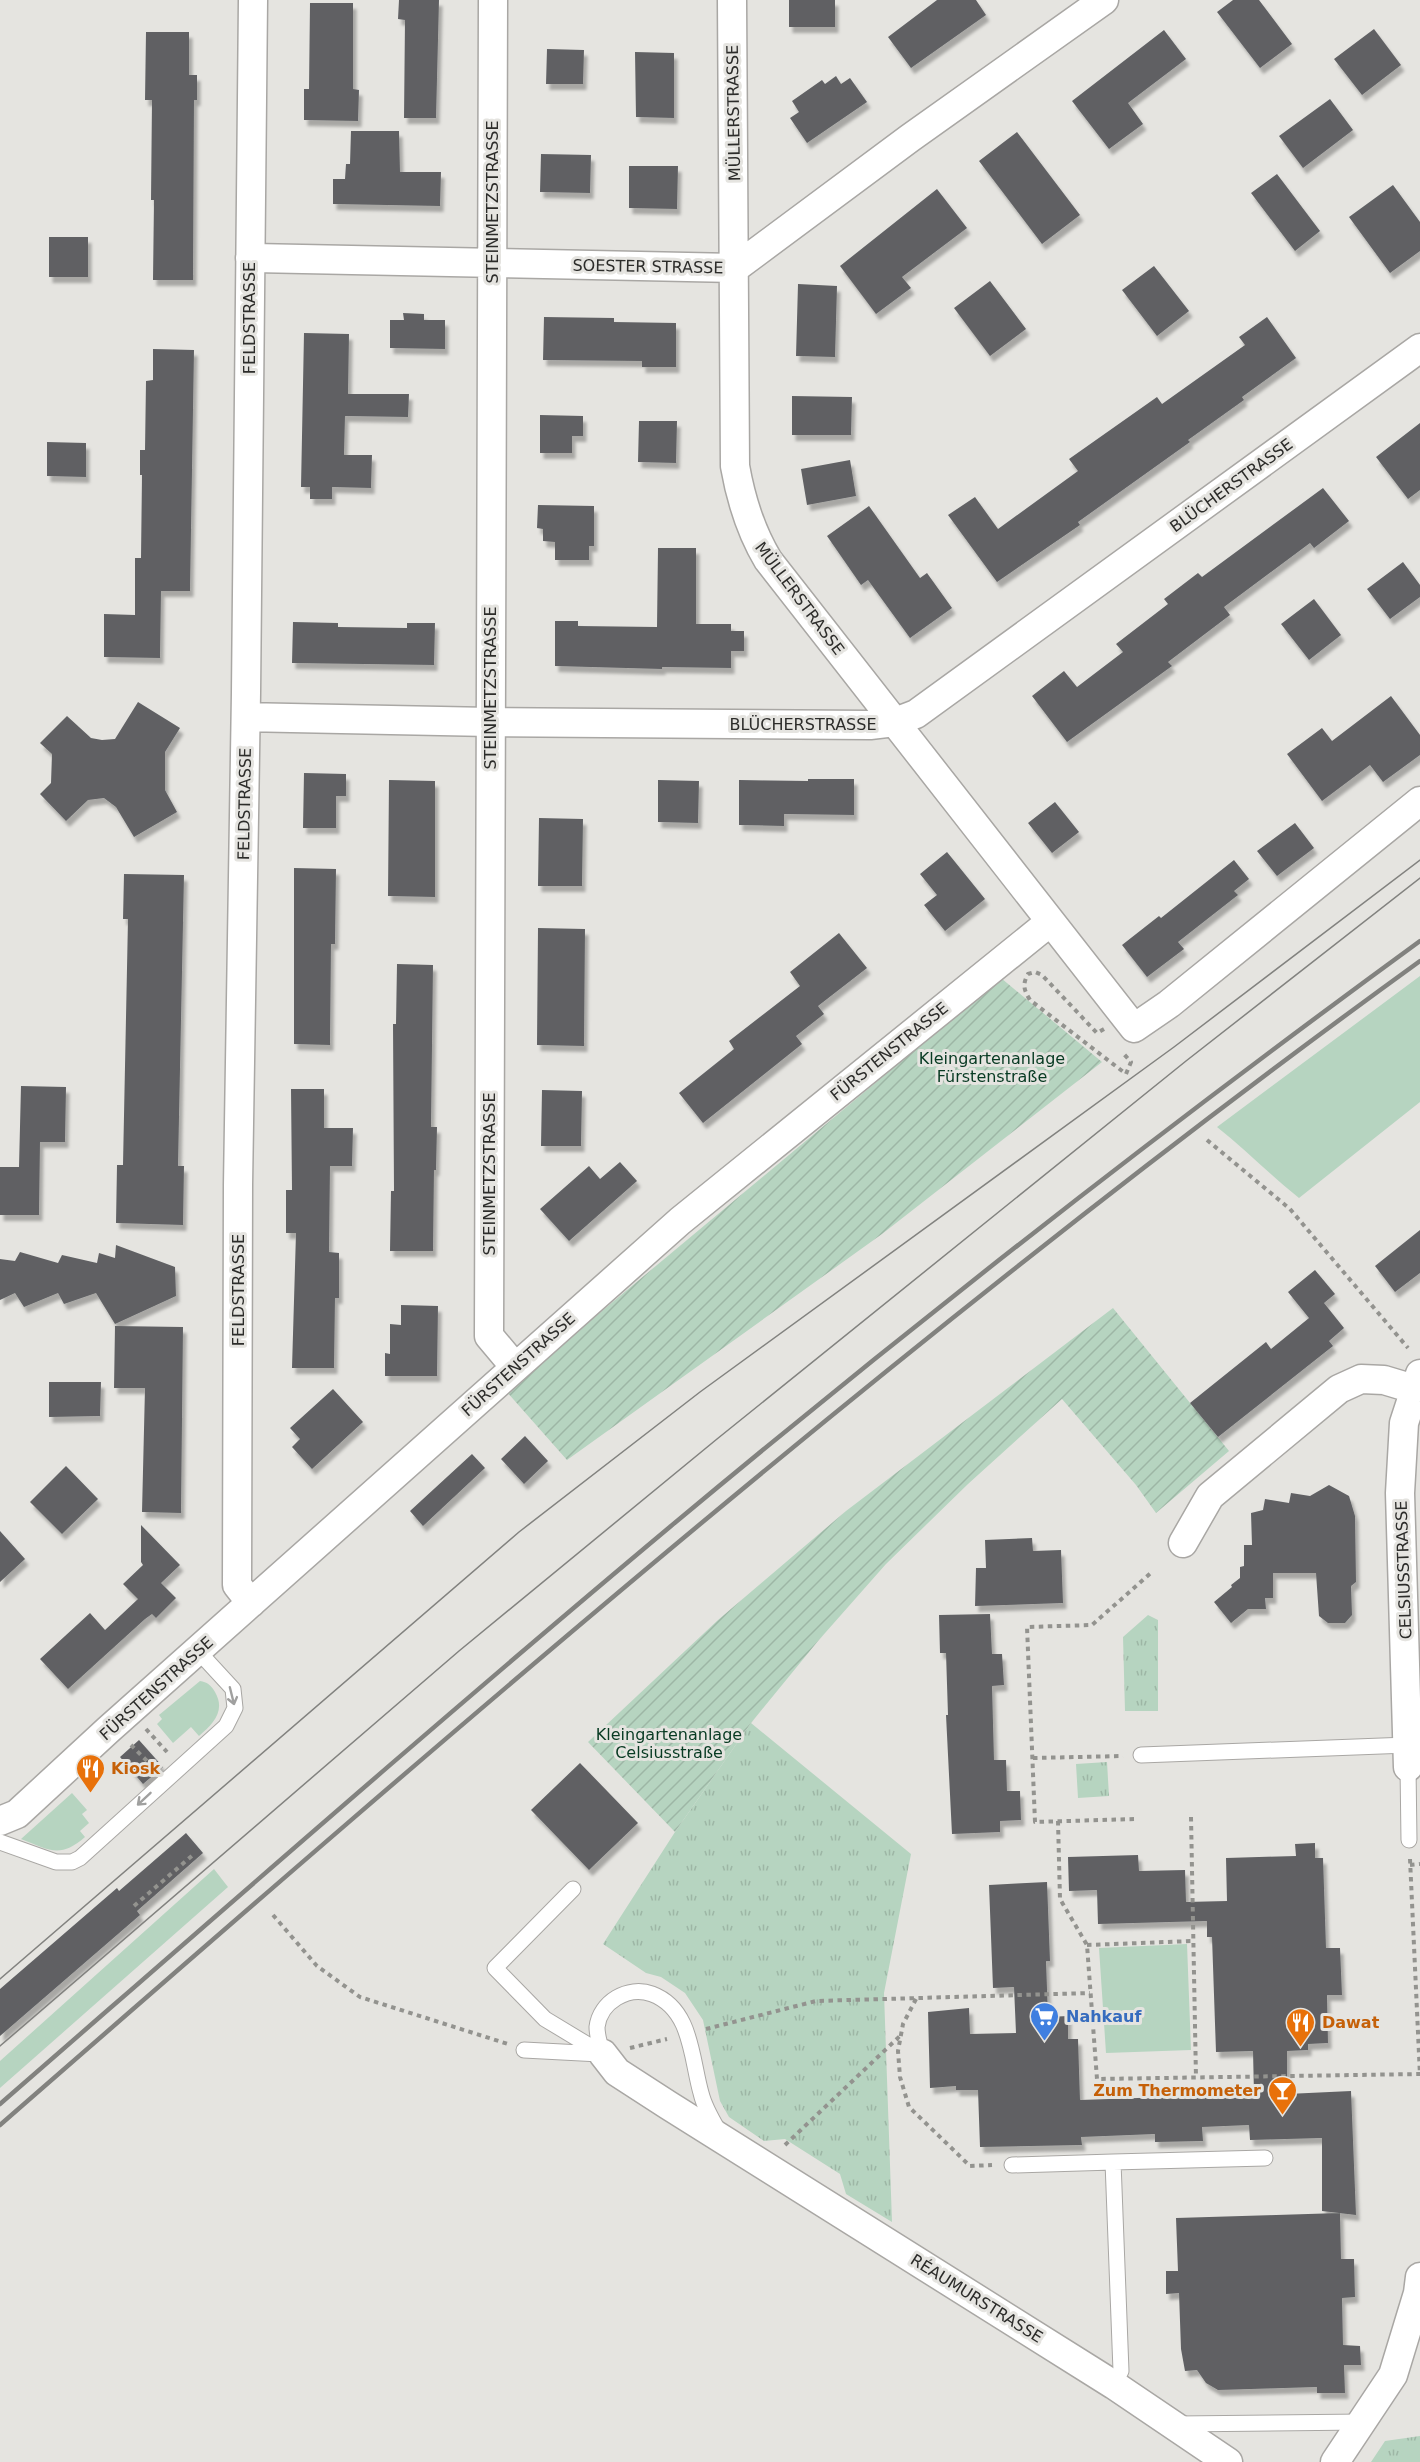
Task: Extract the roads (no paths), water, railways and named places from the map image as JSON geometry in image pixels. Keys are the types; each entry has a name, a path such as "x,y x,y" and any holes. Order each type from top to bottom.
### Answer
{"street":[{"name":"FELDSTRASSE","path":"251,1603 237,1585 238,1185 246,717 253,0"},
{"name":"STEINMETZSTRASSE","path":"493,0 489,1336 515,1367"},
{"name":"MÜLLERSTRASSE","path":"732,0 735,466 754,537 768,560 1050,922 1121,1027 1169,1004 1420,801"},
{"name":"SOESTER STRASSE","path":"250,258 735,268 910,138 1104,0"},
{"name":"BLÜCHERSTRASSE","path":"246,717 490,722 870,725 895,722 916,714 1420,348"},
{"name":"FÜRSTENSTRASSE","path":"0,1821 17,1814 680,1221 1050,922"},
{"name":"CELSIUSSTRASSE","path":"1183,1543 1210,1496 1339,1389 1360,1379 1417,1381 1404,1423 1400,1493 1408,1756"},
{"name":"RÉAUMURSTRASSE","path":"603,2054 617,2072 1114,2385 1228,2462"},
{"path":"1335,2462 1364,2422 1393,2375 1419,2292 1420,2277"}],"lane":[{"path":"0,1842 56,1862 72,1862 80,1858 226,1726 235,1708 232,1689 198,1651"},
{"path":"1142,1755 1408,1756"},
{"name":"CELSIUSSTRASSE","path":"1408,1756 1409,1840"},
{"path":"573,1889 495,1968 545,2019 603,2054"},
{"name":"RÉAUMURSTRASSE","path":"603,2054 598,2041 597,2026 602,2012 618,1996 628,1992 652,1994 669,2005 682,2020 701,2093 709,2114 723,2139"},
{"path":"524,2050 603,2054"},
{"path":"1012,2165 1264,2158"},
{"path":"1113,2162 1121,2371 1114,2385"},
{"path":"1172,2424 1364,2422"}],"tram line":[{"path":"0,1979 519,1532 700,1392 1174,1047 1420,860"},
{"path":"0,2046 459,1651 717,1439 1186,1061 1420,878"}],"railway":[{"path":"0,2104 418,1741 762,1450 947,1301 1135,1155 1420,941"},
{"path":"0,2125 347,1824 697,1526 1054,1238 1420,961"}],"place":[{"name":"Kiosk","path":"90,1794"},
{"name":"Nahkauf","path":"1045,2042"},
{"name":"Dawat","path":"1301,2048"},
{"name":"Zum Thermometer","path":"1282,2116"}],"park label":[{"name":"Kleingartenanlage Fürstenstraße","path":"992,1067"},
{"name":"Kleingartenanlage Celsiusstraße","path":"669,1743"}]}
